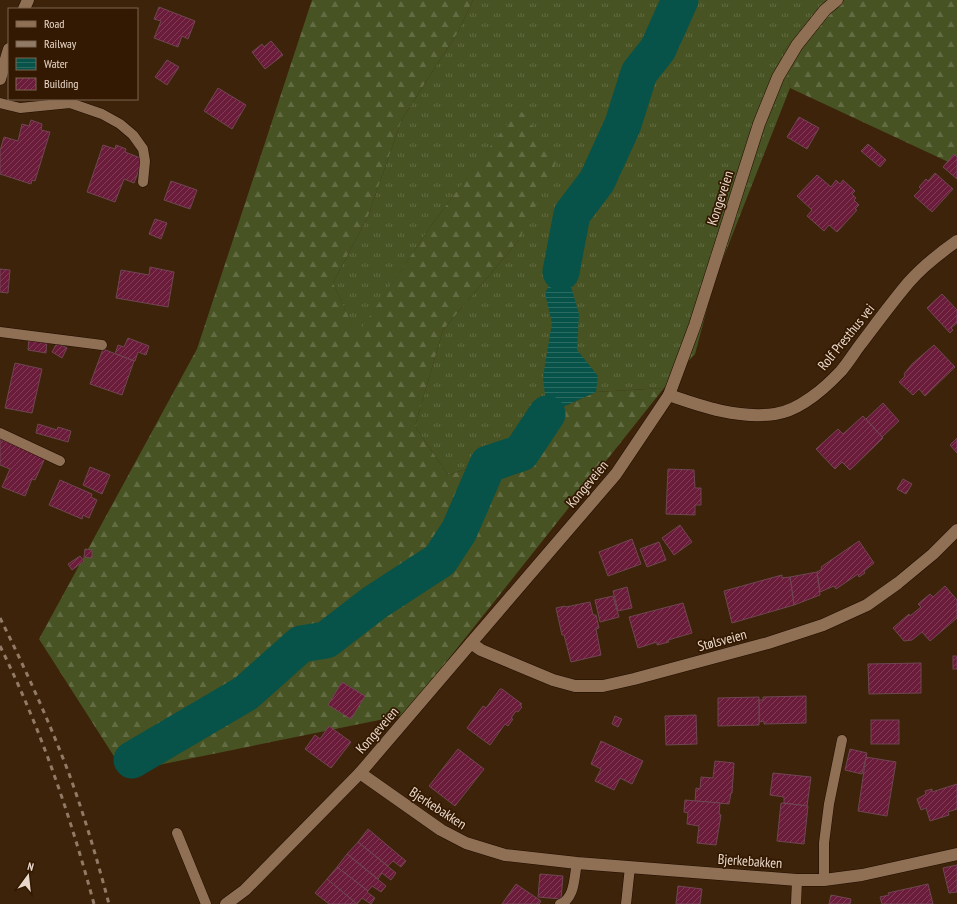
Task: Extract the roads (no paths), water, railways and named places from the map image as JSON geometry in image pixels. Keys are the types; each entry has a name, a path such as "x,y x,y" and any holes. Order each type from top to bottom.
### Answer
{"street":[{"name":"Kongeveien","path":"226,904 245,890 360,773 616,474 669,395 695,325 759,124 778,76 797,45 825,10 836,0"},
{"path":"0,79 8,52"},
{"name":"Rolf Presthus vei","path":"669,395 698,406 748,415 776,414 800,405 820,391 841,371 883,314 910,281 935,257 957,241"},
{"name":"Stølsveien","path":"471,643 481,650 553,680 575,686 603,686 634,679 768,643 823,625 867,605 916,569 957,530"},
{"name":"Bjerkebakken","path":"360,773 441,830 466,843 505,855 630,868 797,880 824,880 862,875 957,854"}],"lane":[{"path":"0,103 20,108 70,103 102,114 120,124 129,132 143,149 145,161 143,182"},
{"path":"0,332 102,345"},
{"path":"0,433 60,461"},
{"path":"824,880 824,843 829,804 842,740"},
{"path":"177,833 206,904"},
{"path":"560,904 568,900 577,863"},
{"path":"626,904 630,868"},
{"name":"Bjerkebakken","path":"796,904 797,880"}],"water":[{"path":"556,272 567,273 579,314 577,350 598,376 596,392 547,414 543,377 552,323 545,293"}],"waterway":[{"path":"561,272 572,214 597,181 623,124 639,73 658,49 680,0"},
{"path":"132,760 246,693 301,644 326,640 374,603 440,560 459,531 488,464 521,453 547,414"}],"railway":[{"path":"0,618 36,694 68,771 90,837 109,904"},
{"path":"0,646 29,709 65,805 94,904"}]}
